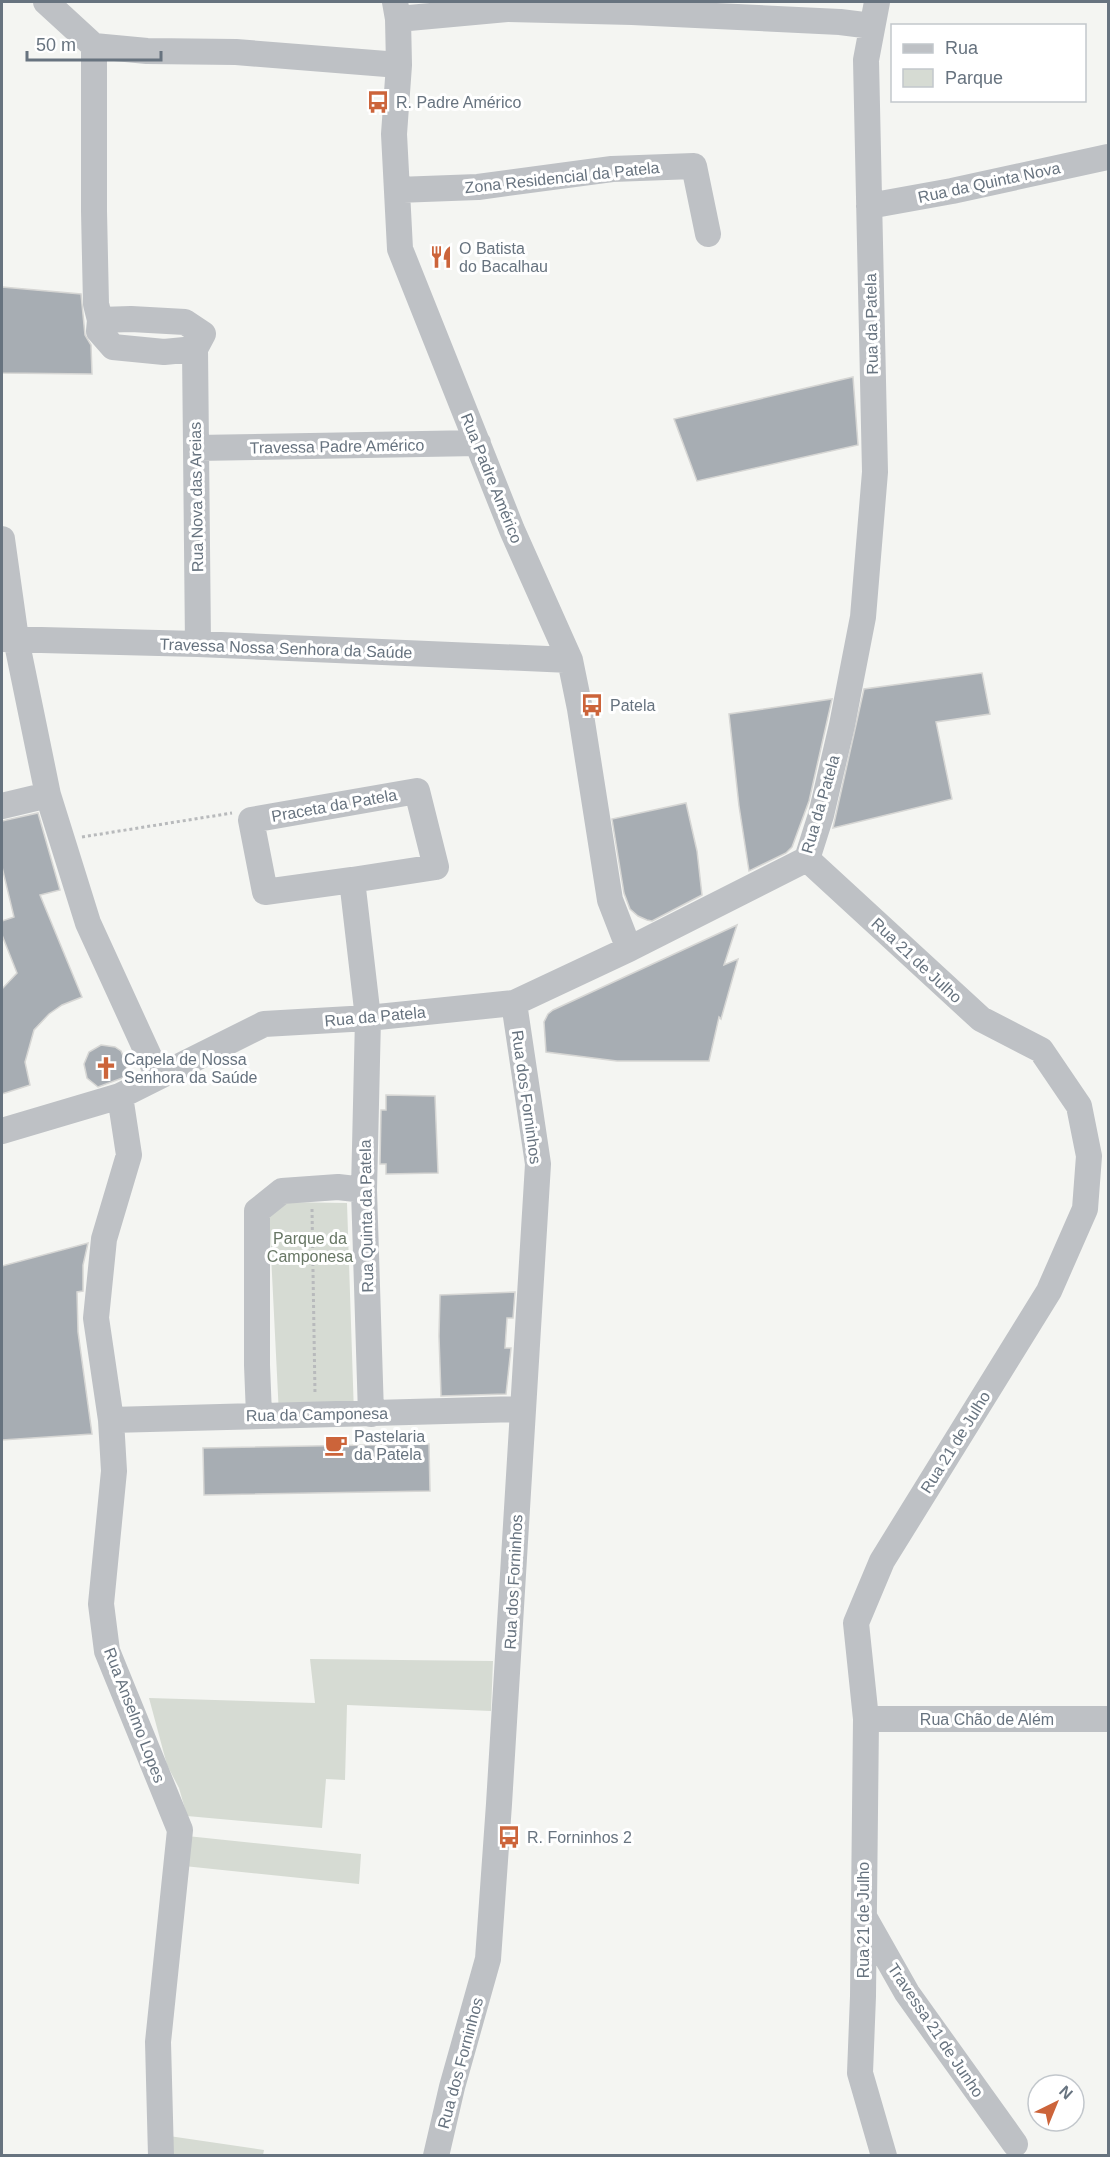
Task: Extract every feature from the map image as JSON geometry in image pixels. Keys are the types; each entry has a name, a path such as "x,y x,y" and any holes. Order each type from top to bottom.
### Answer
{"street":[{"path":"46,2 94,46 147,51 236,52 399,65"},
{"path":"396,10 507,9 632,12 840,22 875,14"},
{"name":"Rua Padre Américo","path":"396,10 399,65 394,134 400,249 512,530 570,660 580,709 610,900 629,949"},
{"name":"Rua da Patela","path":"2,1131 120,1096 264,1024 368,1018 514,1003 629,949 807,859 821,814 840,736 863,617 875,472 867,60 875,14"},
{"name":"Rua Nova das Areias","path":"94,46 94,223 99,332 113,346 164,352 195,349 198,644"},
{"name":"Rua da Quinta Nova","path":"869,206 952,191 1108,157"},
{"name":"Zona Residencial da Patela","path":"397,190 478,187 612,169 694,165 708,234"},
{"name":"Travessa Padre Américo","path":"196,448 478,444"},
{"path":"2,539 8,639 48,795 88,923 158,1076"},
{"name":"Travessa Nossa Senhora da Saúde","path":"8,639 198,644 570,660"},
{"name":"Praceta da Patela","path":"417,791 436,867 352,880 265,892 250,820 417,791"},
{"path":"2,806 48,795"},
{"name":"Rua 21 de Julho","path":"807,859 981,1019 1041,1050 1079,1106 1089,1156 1085,1209 1049,1291 882,1561 856,1623 866,1719 860,2073 884,2156"},
{"path":"352,880 368,1018"},
{"name":"Rua dos Forninhos","path":"436,2156 452,2087 488,1959 538,1164 514,1003"},
{"name":"Rua Quinta da Patela","path":"368,1018 364,1190 371,1414"},
{"name":"Rua Anselmo Lopes","path":"120,1096 129,1155 104,1239 96,1318 111,1420 114,1471 101,1604 107,1651 180,1830 158,2042 161,2156"},
{"path":"259,1415 257,1211 282,1191 338,1187 364,1190"},
{"name":"Rua da Camponesa","path":"111,1420 523,1409"},
{"name":"Rua Chão de Além","path":"866,1719 1108,1719"},
{"name":"Travessa 21 de Junho","path":"862,1914 907,1993 1015,2144"}],"path":[{"path":"62,841 237,812"},
{"path":"312,1189 315,1414"}],"green space":[{"name":"Parque da Camponesa","path":"280,1202 347,1203 354,1414 279,1415 269,1214"},
{"path":"310,1659 493,1661 491,1711 347,1705 345,1780 326,1779 322,1828 187,1816 179,1788 167,1765 149,1698 315,1703"},
{"path":"187,1836 361,1854 359,1884 184,1866"},
{"path":"169,2136 264,2150 263,2155 170,2155"}],"building":[{"path":"2,287 81,294 85,335 91,345 92,374 2,373"},
{"path":"853,377 858,445 697,481 674,419"},
{"path":"982,673 990,714 936,722 952,799 833,828 864,689"},
{"path":"832,699 809,801 792,847 786,853 749,871 729,714"},
{"path":"686,803 697,851 702,895 652,921 647,920 630,909 624,893 612,819"},
{"path":"38,813 60,890 40,895 82,997 62,1005 49,1014 34,1030 25,1062 30,1085 2,1094 2,989 17,973 2,935 2,921 14,917 2,867 2,821"},
{"path":"737,925 724,965 738,959 721,1019 719,1017 709,1061 617,1061 546,1052 544,1022 553,1010"},
{"name":"Capela de Nossa Senhora da Saúde","path":"101,1045 115,1047 121,1051 127,1065 125,1077 98,1087 87,1078 84,1064 89,1052"},
{"path":"386,1095 435,1096 438,1173 386,1174 386,1164 380,1164 381,1110 386,1110"},
{"path":"88,1243 83,1265 83,1291 77,1292 78,1332 92,1434 2,1440 2,1266"},
{"path":"515,1292 513,1318 507,1318 505,1348 511,1348 506,1394 441,1396 440,1295"},
{"path":"429,1444 430,1491 204,1495 203,1448"}],"place":[{"name":"R. Padre Américo","path":"378,102"},
{"name":"O Batista do Bacalhau","path":"441,257"},
{"name":"Patela","path":"592,705"},
{"name":"Capela de Nossa Senhora da Saúde","path":"106,1068"},
{"name":"Pastelaria da Patela","path":"336,1445"},
{"name":"R. Forninhos 2","path":"509,1837"}]}
